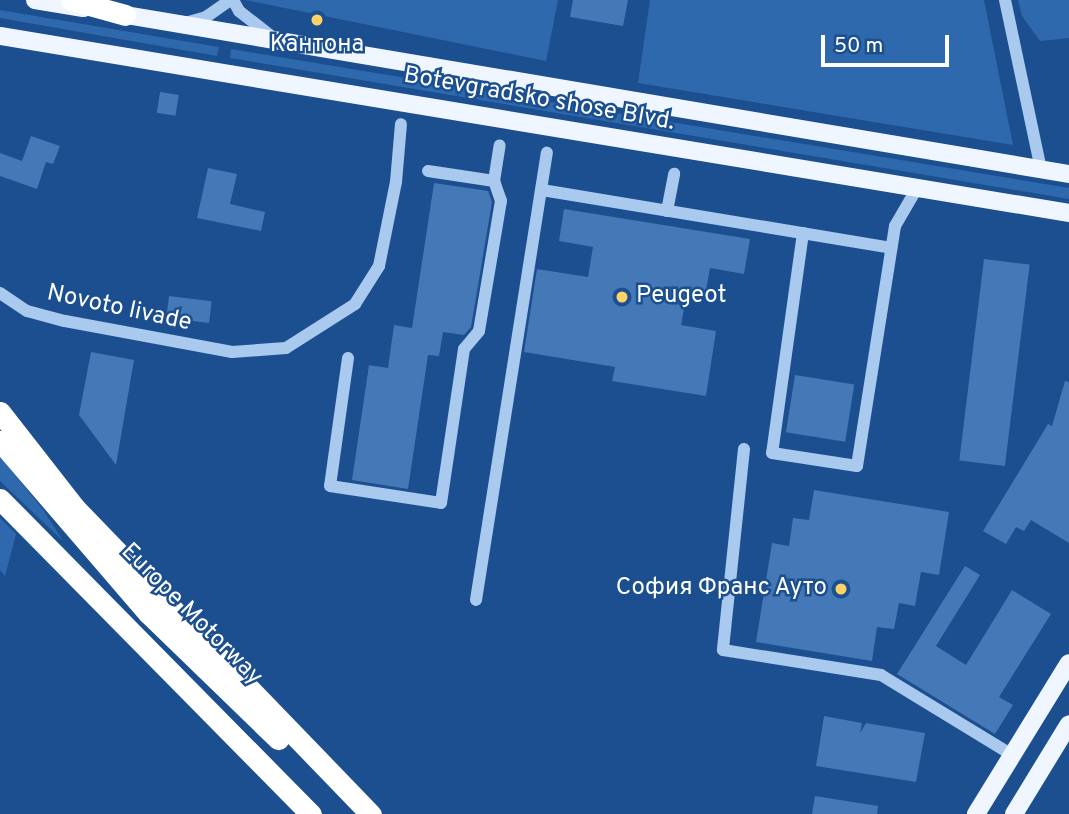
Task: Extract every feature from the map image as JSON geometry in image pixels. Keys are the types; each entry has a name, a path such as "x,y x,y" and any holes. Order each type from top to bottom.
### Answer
{"highway":[{"path":"71,0 125,15"},
{"path":"0,412 85,518 371,814"},
{"name":"Europe Motorway","path":"0,441 149,614 356,814"},
{"path":"0,499 311,814"}],"main road":[{"name":"Botevgradsko shose Blvd.","path":"35,0 1069,174"},
{"name":"Botevgradsko shose Blvd.","path":"0,36 1069,213"},
{"path":"976,814 1069,663"},
{"path":"1014,814 1069,724"}],"street":[{"path":"179,24 206,17 232,0 259,29 283,42"},
{"path":"1005,0 1041,169"},
{"name":"Novoto livade","path":"0,293 27,310 65,321 235,352 286,348 355,304 379,266 396,182 401,124"},
{"path":"348,358 330,486 441,503 464,348 479,331 501,201 494,181 500,145"},
{"path":"476,600 547,153"},
{"path":"428,171 494,181"},
{"path":"667,211 674,174"},
{"path":"803,233 772,453 858,466 891,248 900,212 917,188"},
{"path":"542,190 891,248"},
{"path":"744,449 723,650 881,675 1012,755"}],"shaded area":[{"path":"245,0 558,0 546,61"},
{"path":"650,0 984,0 1013,145 638,83"},
{"path":"1018,0 1069,0 1069,38 1040,41 1022,16"},
{"path":"0,10 219,47 217,56 0,18"},
{"path":"231,49 1069,188 1069,199 230,58"},
{"path":"0,456 44,511 63,541 0,481"},
{"path":"0,518 16,534 5,576 0,570"}],"building":[{"path":"573,0 628,0 623,26 570,17"},
{"path":"160,92 179,95 175,116 157,113"},
{"path":"31,136 60,146 53,164 46,162 37,189 0,176 0,153 22,161"},
{"path":"208,168 237,174 230,204 265,212 261,231 197,218"},
{"path":"434,183 488,191 492,202 471,327 464,335 443,332 439,356 428,355 408,489 352,480 369,365 388,368 394,325 412,328"},
{"path":"564,209 750,239 744,274 710,268 705,296 687,293 681,325 716,331 706,396 612,381 615,367 524,352 537,269 588,277 593,247 559,241"},
{"path":"984,259 1030,265 1005,466 959,460"},
{"path":"169,296 212,301 209,323 166,318"},
{"path":"91,352 134,360 116,465 79,415"},
{"path":"795,375 854,384 845,442 786,432"},
{"path":"1065,381 1069,382 1069,543 1031,520 1024,531 1016,527 1006,544 983,531 1048,424 1052,426"},
{"name":"София Франс Ауто","path":"814,490 949,512 939,575 921,572 915,606 899,603 894,629 877,627 872,661 756,642 772,543 789,546 793,518 809,520"},
{"path":"965,566 980,575 936,646 966,665 1012,590 1051,614 999,697 1013,705 995,734 897,674"},
{"path":"824,716 862,723 860,733 866,723 925,733 916,782 816,766"},
{"path":"815,796 878,806 877,814 812,814"}],"place":[{"name":"Кантона","path":"317,20"},
{"name":"Peugeot","path":"622,297"},
{"name":"София Франс Ауто","path":"841,589"}]}
